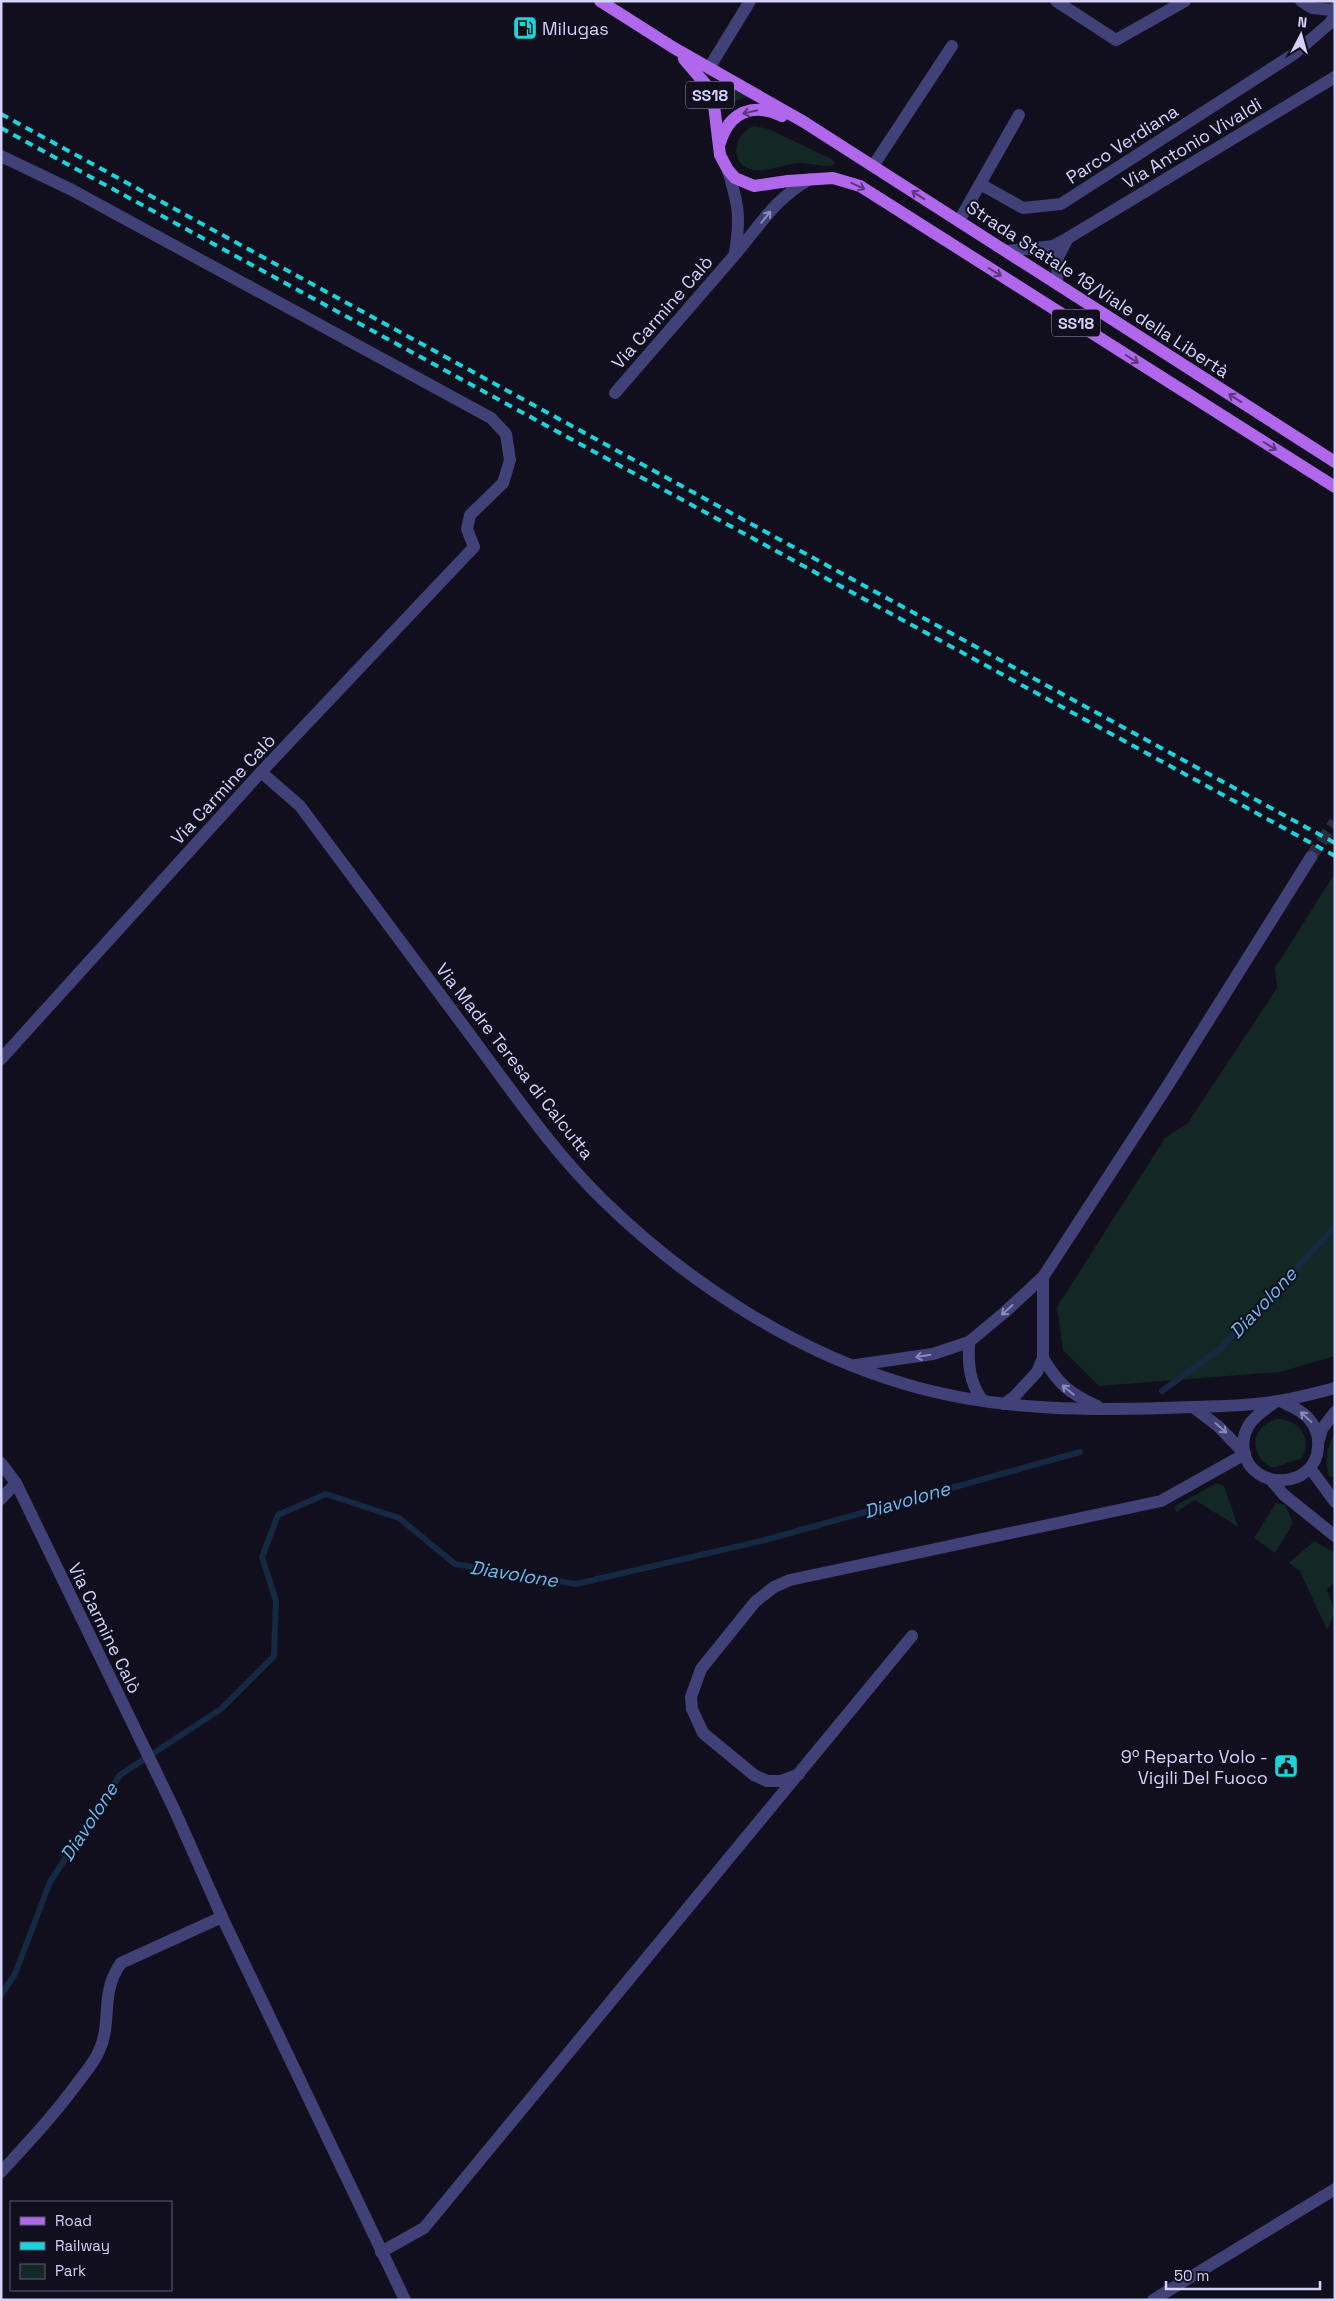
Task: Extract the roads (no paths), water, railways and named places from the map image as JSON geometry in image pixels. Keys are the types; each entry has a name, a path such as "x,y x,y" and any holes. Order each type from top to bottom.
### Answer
{"main road":[{"name":"SS18","path":"600,1 674,48 700,75 707,86 714,105 720,155 728,170 744,183 754,186 833,178 860,186 1335,487"},
{"name":"Strada Statale 18/Viale della Libertà","path":"674,48 804,122 1335,462"},
{"name":"Strada Statale 18/Viale della Libertà","path":"720,155 724,132 731,121 740,114 752,110 764,110 777,114 842,146"}],"street":[{"path":"709,68 750,1"},
{"path":"1056,1 1116,40 1185,1"},
{"path":"1301,1 1312,8 1332,10 1335,8"},
{"name":"Parco Verdiana","path":"980,184 1023,208 1060,204 1294,54 1330,23 1335,15"},
{"path":"873,166 952,46"},
{"name":"Via Antonio Vivaldi","path":"1006,251 1053,246 1335,77"},
{"path":"959,221 1019,115"},
{"name":"Via Carmine Calò","path":"1,156 72,190 491,418 506,434 510,460 503,482 470,515 467,529 474,547 261,772 1,1059"},
{"path":"728,170 739,212 740,226 735,255"},
{"name":"Via Carmine Calò","path":"615,393 735,255 778,201 810,179"},
{"path":"1057,284 1058,257 1068,238"},
{"name":"Via Madre Teresa di Calcutta","path":"261,772 300,806 547,1138 602,1200 657,1249 713,1291 772,1327 853,1365 905,1384 1004,1404 1104,1410 1193,1407 1278,1401 1335,1388"},
{"path":"853,1365 933,1354 969,1342 1043,1277 1174,1077 1311,857"},
{"path":"1004,1404 1014,1397 1038,1372 1043,1358 1043,1277"},
{"path":"969,1342 969,1373 973,1388 982,1400"},
{"path":"1043,1358 1056,1379 1076,1397 1104,1410"},
{"path":"1244,1454 1243,1441 1246,1428 1254,1418 1278,1401 1309,1418 1316,1428 1319,1440"},
{"path":"1193,1407 1218,1426 1244,1454 1250,1466 1259,1475 1271,1480 1284,1481 1296,1478 1310,1468 1318,1452 1322,1429 1335,1412"},
{"path":"799,1774 781,1781 767,1780 754,1775 703,1734 692,1709 691,1696 701,1670 755,1602 764,1594 790,1580 1161,1501 1244,1454"},
{"name":"Via Carmine Calò","path":"1,1463 16,1483 174,1809 222,1917 405,2300"},
{"path":"1310,1468 1335,1502"},
{"path":"1271,1480 1284,1495 1335,1536"},
{"path":"1,1499 16,1483"},
{"path":"381,2252 424,2228 912,1636"},
{"path":"1,2172 53,2116 94,2061 104,2035 107,1992 112,1975 120,1964 222,1917"},
{"path":"1153,2300 1335,2189"}],"waterway":[{"name":"Diavolone","path":"1162,1391 1220,1349 1335,1227"},
{"name":"Diavolone","path":"1,1995 15,1974 50,1882 120,1775 221,1709 274,1656 276,1601 262,1557 278,1515 326,1494 399,1518 455,1564 576,1584 765,1540 1080,1452"}],"tunnel":[{"path":"1311,857 1335,822"}],"railway":[{"path":"1,114 1335,843"},
{"path":"1,128 1335,856"}],"place":[{"name":"Milugas","path":"525,28"},
{"name":"9º Reparto Volo - Vigili Del Fuoco","path":"1286,1766"}]}
